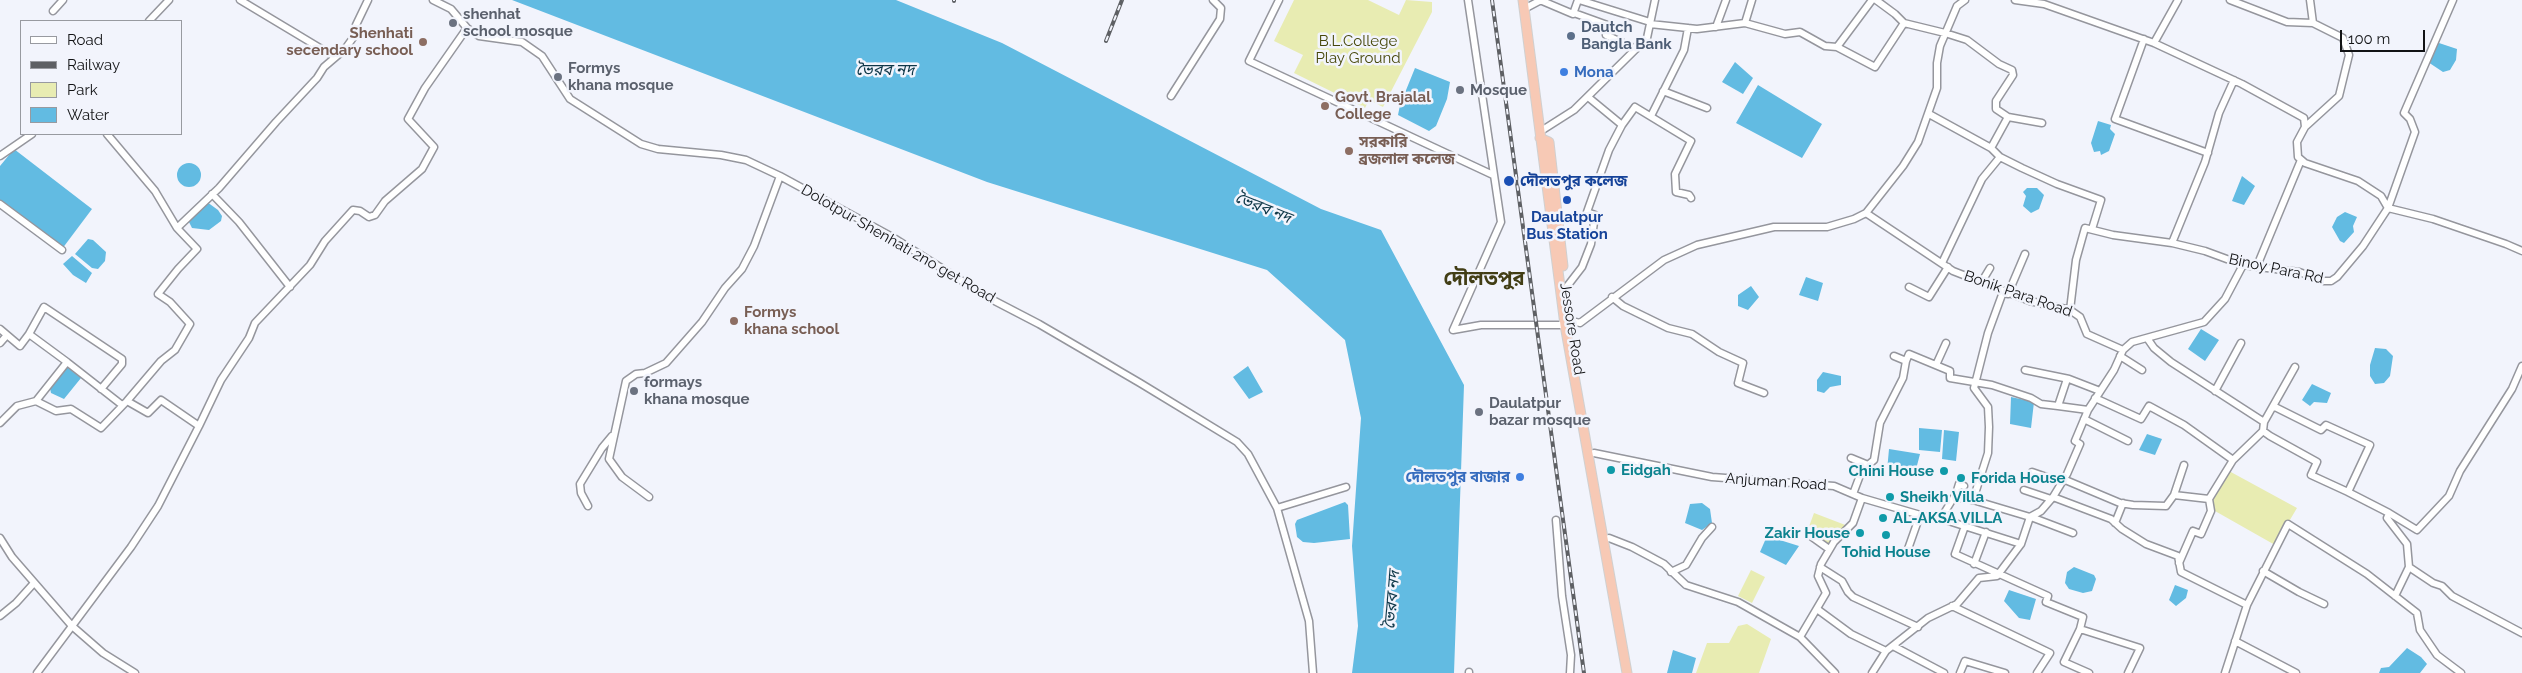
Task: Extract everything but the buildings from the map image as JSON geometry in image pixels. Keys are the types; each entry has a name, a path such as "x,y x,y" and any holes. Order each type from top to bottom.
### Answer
{"highway":[{"name":"Jessore Road","path":"1523,4 1566,323 1627,673"},
{"name":"Jessore Road","path":"1540,134 1549,142 1565,289 1566,323 1594,453 1632,673"}],"street":[{"path":"53,11 63,0"},
{"path":"150,20 169,0"},
{"path":"240,0 335,57"},
{"path":"177,228 212,194 354,35 356,25 368,0"},
{"name":"Dolotpur Shenhati 2no get Road","path":"433,0 451,9 467,28 479,36 522,42 542,56 570,99 641,144 658,149 721,154 746,160 780,176 894,238 989,298 1039,324 1237,442 1248,454 1277,508 1309,621 1313,673"},
{"path":"1171,96 1220,19 1221,8 1212,0"},
{"path":"1279,0 1250,60 1493,175"},
{"path":"1468,0 1501,222 1453,330 1481,325 1580,323 1612,297 1664,260 1712,240 1774,227 1827,227 1848,222 1866,213 1918,142 1937,88 1937,57 1945,32 1957,6 1965,0"},
{"path":"1523,4 1540,0 1573,14 1610,26 1606,35 1636,49"},
{"path":"1574,13 1579,0 1650,23 1688,28 1745,23 1785,34 1800,32 1825,46 1837,47 1875,68 1904,24"},
{"path":"1540,134 1574,110 1647,38 1655,0"},
{"path":"1716,27 1726,0"},
{"path":"1745,23 1752,0"},
{"path":"1837,47 1874,0 1895,14 1904,24 1945,32 1968,40 1999,64 2012,70 2013,75 1996,101 1996,109 2008,117 2042,123"},
{"path":"2015,0 2044,4 2154,43 2234,80 2304,118 2306,126"},
{"path":"2154,43 2178,0"},
{"path":"2230,0 2287,22 2313,24 2343,38 2349,55 2339,96 2306,126 2297,142 2298,157 2301,160 2358,182 2381,196 2388,208 2433,219 2522,251"},
{"path":"2310,0 2313,24"},
{"path":"2388,208 2415,132 2410,119 2404,113 2453,0"},
{"path":"37,673 131,547 158,506 221,380 249,338 255,322 310,265 325,241 353,210 360,211 369,217 375,215 385,202 422,169 434,147 408,118 425,88 467,28"},
{"path":"1651,116 1684,50 1688,28"},
{"path":"2144,39 2116,119 2208,153"},
{"path":"2172,243 2208,153 2219,113 2234,80"},
{"path":"1663,91 1707,108"},
{"path":"1588,97 1622,125"},
{"path":"1565,289 1582,267 1591,244 1596,215 1587,212 1609,150 1622,125 1636,107 1691,141 1675,174 1676,192 1689,195 1691,198"},
{"path":"1929,114 1991,148 2000,157 2057,184 2101,200 2092,230 2085,228 2082,236 2076,260 2070,310"},
{"path":"1991,148 2008,117"},
{"path":"0,156 31,135"},
{"path":"36,401 56,410 71,409 99,428 106,424 161,361 175,350 190,324 170,302 158,294 197,249 177,228 155,191 108,135"},
{"path":"1909,287 1929,297 1982,179 2000,157"},
{"path":"2257,266 2301,160"},
{"path":"649,497 622,476 609,459 626,381 636,374 645,373 666,363 702,322 725,288 742,270 754,246 780,176"},
{"path":"212,194 239,222 290,287"},
{"path":"0,204 62,250"},
{"name":"Binoy Para Rd","path":"2092,230 2113,235 2172,243 2204,251 2243,265 2299,272 2324,281 2331,281 2337,277 2363,246 2388,208"},
{"name":"Bonik Para Road","path":"1866,213 1945,265 1981,283 2005,293 2070,310 2080,317 2087,334 2122,353 2142,370"},
{"path":"1973,500 1988,453 1989,427 1988,407 1974,388 1975,382 1988,333 2005,293 2025,254"},
{"path":"1872,673 1886,651 1918,626 1952,606 1979,578 1998,575 2021,544 2031,517 2041,511 2052,498 2062,481 2080,444 2075,441 2088,410 2122,353 2132,342 2204,322 2225,299 2243,265"},
{"path":"1981,283 1990,268"},
{"path":"1612,297 1623,306 1668,328 1692,334 1719,352 1743,363 1738,383 1764,394"},
{"path":"0,329 21,346 44,307 122,359 122,364 101,389"},
{"path":"29,334 101,389 124,403 148,413 160,401 163,401 199,426"},
{"path":"0,343 6,335"},
{"path":"2148,338 2154,348 2171,362 2264,422"},
{"path":"1936,365 1946,343"},
{"path":"2216,391 2241,343"},
{"path":"1853,494 1862,470 1874,460 1880,423 1903,378 1909,354 1950,371 1950,378 1975,382 2032,398 2041,404 2088,410"},
{"path":"1894,356 1906,361"},
{"path":"0,423 17,406 36,401 66,362"},
{"path":"2263,431 2282,445 2318,462 2311,475 2389,513 2417,530 2424,525 2449,496 2460,471 2512,389 2522,366"},
{"path":"2179,563 2193,531 2201,534 2211,511 2209,499 2233,460 2263,431 2264,422 2295,367"},
{"path":"2025,370 2067,379 2100,391"},
{"path":"2058,406 2067,379"},
{"path":"2096,398 2141,419 2149,406 2184,425 2233,460"},
{"path":"2273,406 2322,430 2326,425 2370,445 2348,492"},
{"path":"2084,420 2128,441"},
{"path":"588,506 580,493 580,484 602,448 613,436"},
{"name":"Anjuman Road","path":"1594,453 1712,477 1834,486 1862,498 1920,515 1939,518 2021,544"},
{"path":"1851,458 1868,465"},
{"path":"2032,472 2124,503 2166,506 2174,495 2184,465"},
{"path":"1939,518 1955,497 1959,484 1964,486"},
{"path":"1277,508 1346,487"},
{"path":"2024,490 2094,511 2146,544 2178,556 2181,572 2247,605"},
{"path":"2174,495 2209,499"},
{"path":"1955,497 1973,500 2031,517 2073,533"},
{"path":"1800,637 1826,593 1818,576 1820,567 1829,549 1854,523 1862,498"},
{"path":"2115,523 2124,503"},
{"path":"2389,513 2387,518 2407,544 2409,567 2396,596"},
{"path":"1908,549 1920,515"},
{"path":"1556,520 1562,596 1571,655 1570,673"},
{"path":"2225,673 2247,605 2288,524 2367,574 2417,613 2420,630 2437,655 2461,673"},
{"path":"1965,526 1955,554 2048,596 2046,602 2083,617 2080,629 2064,662 2090,673"},
{"path":"1672,572 1686,565 1702,538 1712,527"},
{"path":"1974,564 1986,532"},
{"path":"1808,534 1829,549"},
{"path":"0,538 34,584 72,626 103,653 135,673"},
{"path":"1609,538 1656,559 1686,585 1738,602 1800,637 1835,673"},
{"path":"1820,567 1842,581 1853,597 1918,626"},
{"path":"2409,567 2433,583 2442,586 2452,596 2522,633"},
{"path":"2263,571 2298,592 2324,604"},
{"path":"0,616 34,584"},
{"path":"1952,606 2050,653 2037,673"},
{"path":"1817,609 1851,634 1886,651"},
{"path":"2080,629 2140,648 2128,673"},
{"path":"2235,642 2296,673"},
{"path":"1893,646 1944,673"},
{"path":"1960,673 1965,661 2005,673"}],"green space":[{"name":"B.L.College Play Ground","path":"1294,0 1368,0 1399,15 1406,0 1432,2 1432,12 1383,107 1369,100 1365,108 1294,73 1303,55 1274,41"},
{"path":"2229,471 2297,508 2275,545 2215,511 2212,501"},
{"path":"1814,513 1848,526 1829,547 1807,532"},
{"path":"1751,570 1765,577 1752,603 1738,596"},
{"path":"1747,624 1771,639 1759,673 1696,673 1707,643 1729,643 1738,626"}],"water":[{"name":"ভৈরব নদ","path":"512,0 896,0 1002,43 1321,209 1381,230 1464,385 1454,673 1352,673 1358,626 1352,546 1361,418 1345,340 1267,270 987,182"},
{"path":"2436,42 2457,49 2456,60 2450,70 2443,72 2428,62"},
{"path":"1735,62 1753,78 1743,94 1722,82"},
{"path":"1415,68 1450,82 1447,99 1436,126 1429,131 1398,115 1400,105"},
{"path":"1758,85 1822,124 1802,158 1736,123"},
{"path":"2098,121 2111,125 2110,129 2115,134 2109,151 2101,155 2100,151 2094,152 2091,143"},
{"path":"14,149 92,209 62,249 0,201 0,166"},
{"path":"189,163 198,166 201,175 198,184 189,187 180,184 177,175 180,166"},
{"path":"2242,176 2255,186 2244,205 2232,201"},
{"path":"2027,188 2037,188 2044,195 2039,209 2031,213 2023,206 2026,196 2023,192"},
{"path":"207,202 218,210 222,216 221,221 209,230 192,228 188,220"},
{"path":"2345,212 2357,217 2353,226 2354,232 2344,243 2340,241 2332,227 2337,217"},
{"path":"88,239 93,240 106,252 105,261 98,269 92,268 75,254"},
{"path":"72,256 92,273 86,283 73,275 63,264"},
{"path":"1806,277 1823,283 1818,301 1799,295"},
{"path":"1751,286 1759,297 1748,310 1738,306 1738,295"},
{"path":"2201,329 2219,340 2205,361 2188,349"},
{"path":"2375,348 2386,349 2393,356 2390,376 2384,383 2375,384 2370,376 2370,365"},
{"path":"1248,366 1263,392 1249,399 1233,377"},
{"path":"67,367 81,378 64,399 51,393 50,388"},
{"path":"1823,372 1841,376 1841,385 1830,387 1824,393 1817,391 1817,380"},
{"path":"2312,384 2331,393 2327,403 2314,402 2310,406 2302,400"},
{"path":"2011,397 2034,402 2031,428 2010,424"},
{"path":"1919,428 1942,430 1940,452 1919,450"},
{"path":"1944,430 1959,432 1956,461 1942,459"},
{"path":"2147,434 2162,439 2155,455 2139,450"},
{"path":"1889,449 1920,454 1914,477 1887,471"},
{"path":"1345,502 1348,505 1350,539 1314,543 1303,542 1297,537 1295,524 1297,520"},
{"path":"1702,503 1710,509 1712,523 1702,530 1685,523 1690,504"},
{"path":"1767,536 1799,546 1786,565 1760,552"},
{"path":"2074,567 2094,575 2096,579 2092,591 2083,593 2069,589 2065,583 2067,572"},
{"path":"2175,585 2188,590 2186,598 2176,606 2169,600"},
{"path":"2009,590 2036,599 2030,620 2019,618 2004,601"},
{"path":"2407,648 2421,657 2427,664 2420,673 2379,673 2381,668 2389,667"},
{"path":"1673,650 1696,658 1692,673 1667,673"}],"railway":[{"path":"1106,41 1122,0"},
{"path":"1492,0 1584,673"}],"place":[{"name":"shenhat school mosque","path":"453,23"},
{"name":"Dautch Bangla Bank","path":"1571,36"},
{"name":"Shenhati secendary school","path":"423,42"},
{"name":"Mona","path":"1564,72"},
{"name":"Formys khana mosque","path":"558,77"},
{"name":"Mosque","path":"1460,90"},
{"name":"Govt. Brajalal College","path":"1325,106"},
{"name":"সরকারি ব্রজলাল কলেজ","path":"1349,151"},
{"name":"দৌলতপুর কলেজ","path":"1509,181"},
{"name":"Daulatpur Bus Station","path":"1567,200"},
{"name":"Formys khana school","path":"734,321"},
{"name":"formays khana mosque","path":"634,391"},
{"name":"Daulatpur bazar mosque","path":"1479,412"},
{"name":"Eidgah","path":"1611,470"},
{"name":"Chini House","path":"1944,471"},
{"name":"দৌলতপুর বাজার","path":"1520,477"},
{"name":"Forida House","path":"1961,478"},
{"name":"Sheikh Villa","path":"1890,497"},
{"name":"AL-AKSA VILLA","path":"1883,518"},
{"name":"Zakir House","path":"1860,533"},
{"name":"Tohid House","path":"1886,535"}],"district":[{"name":"দৌলতপুর","path":"1484,279"}]}
